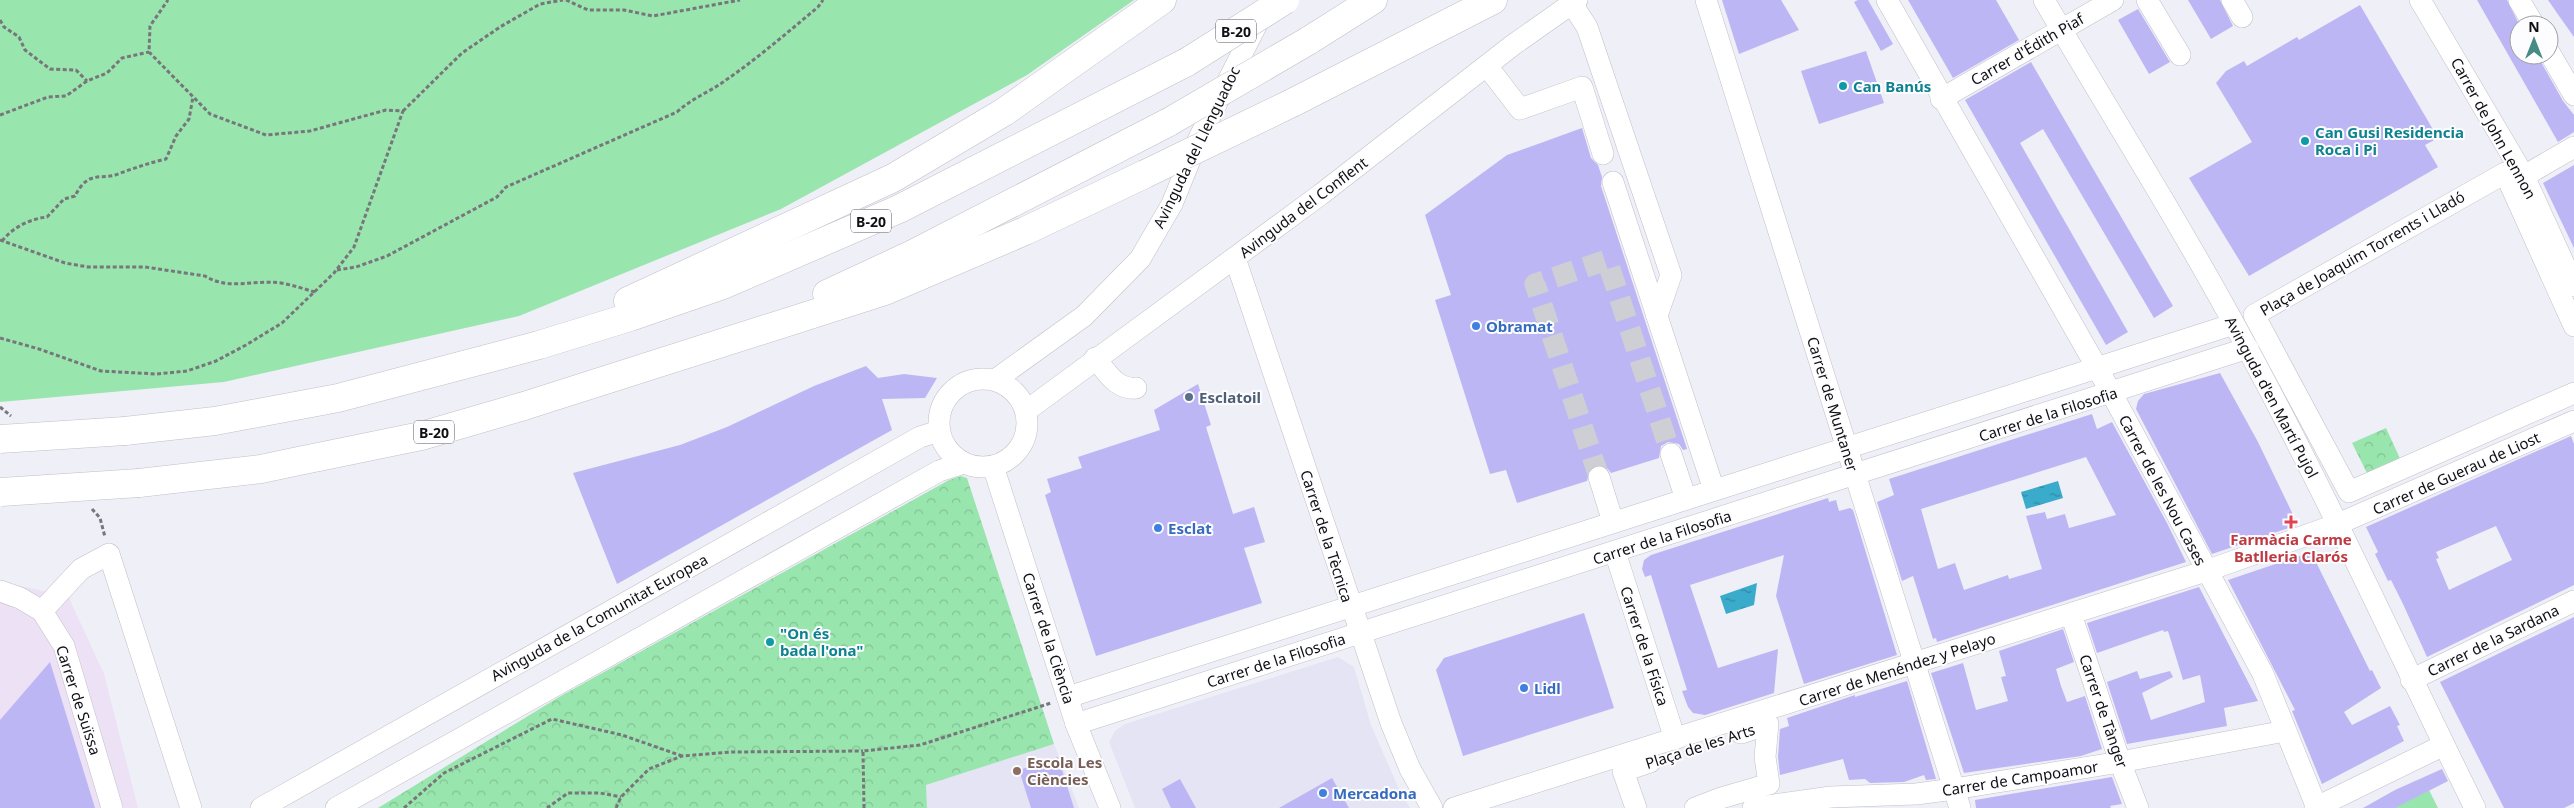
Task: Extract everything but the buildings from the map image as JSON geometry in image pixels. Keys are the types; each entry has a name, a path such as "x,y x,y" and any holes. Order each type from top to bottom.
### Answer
{"highway":[{"path":"539,345 607,311 893,178 1004,112 1162,0"},
{"name":"B-20","path":"8,431 125,431 215,421 338,398 539,345 630,317 723,285 899,209 1188,62 1285,0"},
{"name":"B-20","path":"1,492 138,483 261,469 421,436 524,406 721,342 913,254 1169,122 1308,41 1373,0"},
{"path":"721,342 885,291 1026,231 1292,103 1493,0"}],"street":[{"name":"Avinguda del Llenguadoc","path":"995,380 1084,316 1140,259 1172,204 1198,140 1268,0"},
{"name":"Carrer de Muntaner","path":"1706,0 1957,798"},
{"name":"Carrer de les Nou Cases","path":"1886,0 1941,99 2112,394 2263,674 2316,808"},
{"name":"Avinguda d'en Martí Pujol","path":"2044,0 2248,348 2338,524 2411,680 2475,808"},
{"name":"Carrer d'Édith Piaf","path":"1941,99 2113,0"},
{"path":"2147,0 2180,55"},
{"name":"Carrer de John Lennon","path":"2420,0 2524,176 2574,286"},
{"path":"2519,0 2528,15"},
{"path":"1575,2 1587,26 1671,275 1657,316"},
{"name":"Avinguda del Conflent","path":"1026,411 1356,168 1486,66 1575,2"},
{"path":"2557,65 2574,95"},
{"path":"1486,66 1520,109 1582,87 1603,154"},
{"path":"2524,176 2574,147"},
{"name":"Plaça de Joaquim Torrents i Lladó","path":"2574,326 2505,173 2254,315 2349,492 2574,393"},
{"path":"1613,182 1714,490"},
{"name":"Carrer de la Tècnica","path":"1235,258 1360,633 1410,770 1432,808"},
{"name":"Carrer de la Filosofia","path":"1068,697 2234,324"},
{"name":"Carrer de la Filosofia","path":"1076,724 2112,394 2248,348"},
{"path":"1096,358 1119,386 1127,389 1136,388"},
{"path":"972,379 995,380 1008,386 1018,395 1026,411 1026,435 1022,445 1010,459 993,466 978,467 964,463 952,455 939,431 940,412 943,403 952,390 972,379"},
{"name":"Carrer de Guerau de Liost","path":"2338,524 2574,421"},
{"name":"Avinguda de la Comunitat Europea","path":"261,808 920,437 939,431"},
{"path":"1671,454 1686,499"},
{"path":"336,808 939,471 964,463"},
{"name":"Carrer de la Ciència","path":"993,466 1076,724 1110,808"},
{"path":"1599,477 1613,522"},
{"name":"Carrer de Menéndez y Pelayo","path":"1454,808 2206,571 2338,524"},
{"name":"Carrer de la Física","path":"1615,552 1675,739"},
{"path":"42,611 81,569 109,554 191,808"},
{"name":"Carrer de Suïssa","path":"0,591 20,598 42,611 64,646 112,808"},
{"name":"Carrer de la Sardana","path":"2411,680 2574,601"},
{"name":"Carrer de Tànger","path":"2071,614 2120,762 2138,808"},
{"name":"Plaça de les Arts","path":"1636,808 1623,771 1768,724 1765,757 1769,784 1730,795 1695,808"},
{"name":"Carrer de Campoamor","path":"1753,808 1831,797 1916,794 1957,798 2120,762 2284,731"},
{"path":"2316,808 2444,745"}],"path":[{"path":"168,0 150,26 149,52 210,114 266,135 310,131 386,110 403,111"},
{"path":"0,338 39,349 101,371 156,374 187,371 216,361 282,323 316,292 336,270 354,247 365,223 403,111 462,53 500,26 541,2 565,0 588,10 624,10 653,16 740,0"},
{"path":"336,270 356,268 387,256 497,197 506,188 677,112 688,102 725,82 750,63 818,7 823,0"},
{"path":"0,20 4,28 19,37 25,50 50,69 76,70 87,81"},
{"path":"0,115 48,97 66,96 87,81 107,73 122,58 149,52"},
{"path":"193,96 189,120 176,136 166,159 145,163 138,168 126,169 118,174 90,179 80,188 75,196 64,199 47,217 32,219 10,230 1,240 54,261 73,265 98,268 145,267 205,276 213,281 228,284 280,283 316,292"},
{"path":"0,407 8,431"},
{"path":"87,504 100,518"},
{"path":"616,808 621,797 649,768 682,756 732,752 863,751 920,745 1068,697"},
{"path":"404,808 444,774 552,719 622,735 682,756"},
{"path":"863,751 864,808"},
{"path":"547,808 568,793 600,793 621,797"}],"shaded area":[{"path":"0,582 68,596 104,674 138,808 0,808"},
{"path":"1338,657 1354,667 1371,725 1398,787 1410,808 1135,808 1109,742 1115,731 1125,724"},
{"name":"Escola Les Ciències","path":"1054,744 1079,808 927,808 926,785"}],"green space":[{"path":"0,0 1134,0 1027,75 781,209 519,316 224,382 0,402"},
{"path":"2386,428 2403,465 2370,479 2352,443"},
{"path":"961,476 967,478 1054,744 926,785 927,808 378,808 559,697 949,480"},
{"path":"2429,790 2438,808 2394,808"}],"water":[{"path":"2058,481 2063,498 2026,509 2021,492"},
{"path":"1757,583 1754,605 1726,614 1720,596"}],"tunnel":[{"path":"1599,477 1535,284 1607,260 1671,454"}],"place":[{"name":"Can Banús","path":"1843,86"},
{"name":"Can Gusi Residencia Roca i Pi","path":"2305,141"},
{"name":"Obramat","path":"1476,326"},
{"name":"Esclatoil","path":"1189,397"},
{"name":"Farmàcia Carme Batlleria Clarós","path":"2291,522"},
{"name":"Esclat","path":"1158,528"},
{"name":"\"On és bada l'ona\"","path":"770,642"},
{"name":"Lidl","path":"1524,688"},
{"name":"Escola Les Ciències","path":"1017,771"},
{"name":"Mercadona","path":"1323,793"}]}
